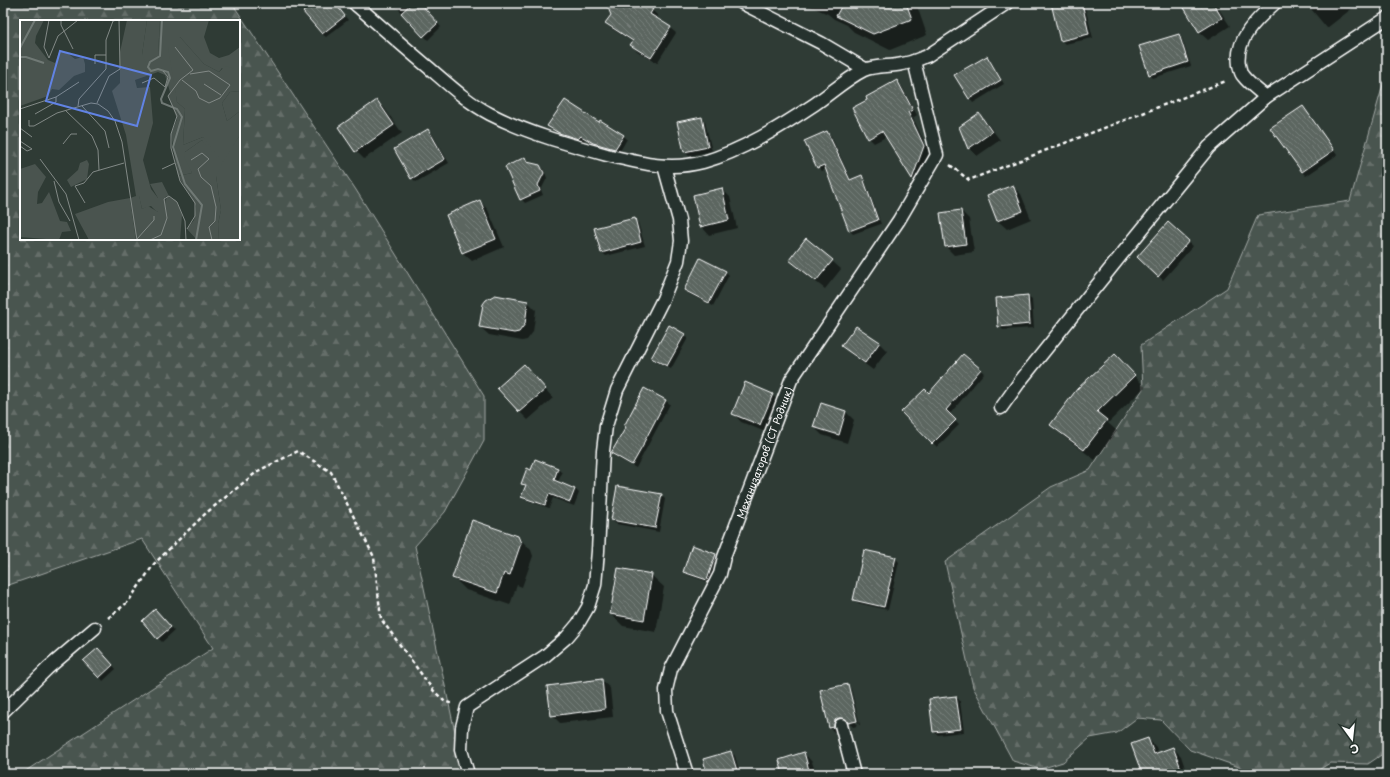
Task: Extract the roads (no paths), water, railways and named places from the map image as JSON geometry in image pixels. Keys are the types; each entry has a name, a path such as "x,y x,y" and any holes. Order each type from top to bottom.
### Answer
{"lane":[{"path":"354,3 464,98 489,114 517,127 565,144 646,165 664,166 703,162 739,148 770,132 815,104 865,69 881,66 901,65 927,56 1007,3"},
{"path":"742,3 821,43 865,69"},
{"path":"1266,97 1241,75 1238,58 1241,44 1247,31 1258,18 1275,3"},
{"path":"1001,408 1117,260 1209,147 1266,97 1387,18"},
{"name":"Механизаторов (СТ Родник)","path":"687,774 667,711 666,690 671,669 720,574 724,557 791,380 899,220 937,155 914,61"},
{"path":"468,774 461,750 462,727 467,707 545,656 567,637 578,624 588,607 595,585 606,426 617,390 663,299 678,261 681,241 679,220 664,166"},
{"path":"3,712 48,668 95,628"},
{"path":"841,725 854,774"}]}
